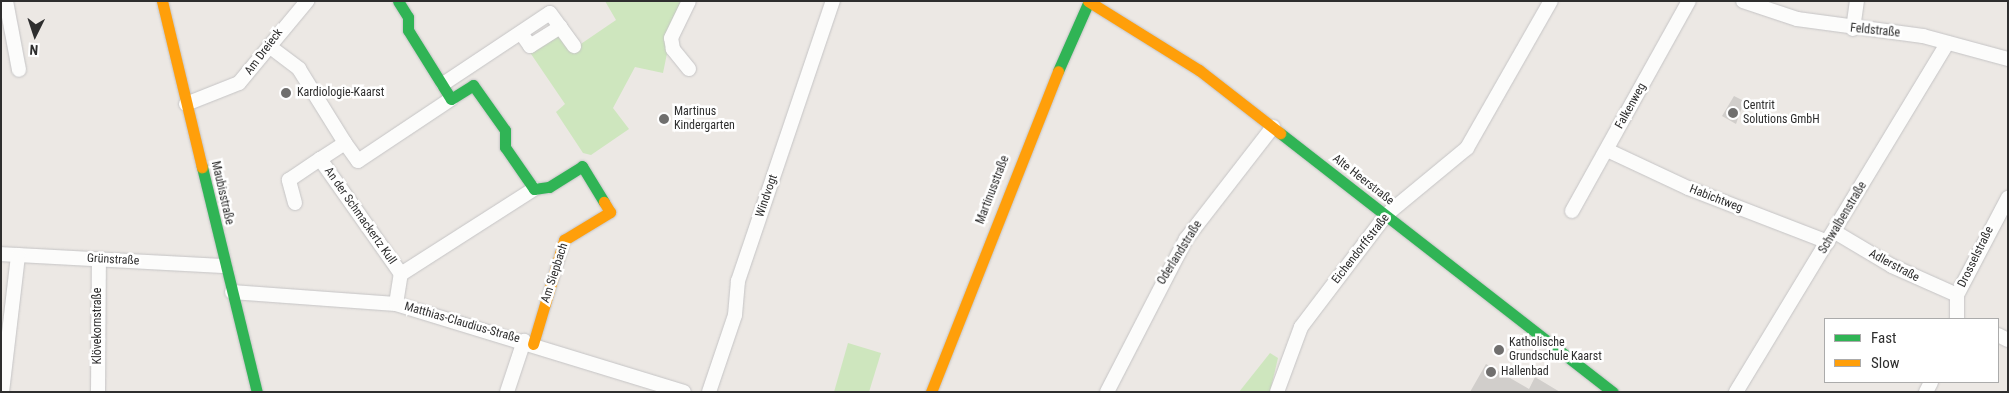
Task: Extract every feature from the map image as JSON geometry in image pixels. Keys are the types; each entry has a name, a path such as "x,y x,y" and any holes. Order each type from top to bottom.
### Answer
{"street":[{"path":"6,1 19,70"},
{"name":"Maubisstraße","path":"162,1 257,392"},
{"name":"Am Dreieck","path":"186,104 239,83 307,1"},
{"path":"398,1 408,17 408,30 451,99"},
{"path":"689,69 673,49 671,38 690,1"},
{"name":"Windvogt","path":"709,392 735,315 738,281 833,1"},
{"name":"Alte Heerstraße","path":"1088,1 1191,64 1613,392"},
{"name":"Martinusstraße","path":"931,392 1020,158 1088,1"},
{"name":"Eichendorffstraße","path":"1277,392 1298,333 1386,215 1467,148 1551,1"},
{"name":"Falkenweg","path":"1572,211 1689,1"},
{"name":"Feldstraße","path":"1743,1 1797,20 1947,43 2008,59"},
{"path":"1853,29 1856,1"},
{"path":"443,84 550,13 574,46"},
{"name":"Schwalbenstraße","path":"1740,390 1947,43"},
{"path":"269,46 298,69 358,161 473,85"},
{"path":"465,71 505,130 505,147 534,189"},
{"name":"Oderlandstraße","path":"1107,392 1186,239 1273,127"},
{"name":"An der Schmackertz Kull","path":"295,203 289,180 346,143"},
{"name":"Habichtweg","path":"1607,150 1688,188 1831,237"},
{"name":"An der Schmackertz Kull","path":"320,159 401,274"},
{"name":"Am Siepbach","path":"401,274 534,189 549,187 582,166 610,212 564,240 528,343"},
{"name":"Drosselstraße","path":"1958,318 1956,295 2008,198"},
{"name":"Adlerstraße","path":"1831,237 1956,295"},
{"name":"Grünstraße","path":"1,254 226,266"},
{"path":"2,392 18,255"},
{"name":"Klövekornstraße","path":"98,392 99,259"},
{"path":"396,304 401,274"},
{"name":"Matthias-Claudius-Straße","path":"232,292 396,304 684,392"},
{"path":"507,392 528,343"}],"green space":[{"path":"605,1 685,1 672,29 663,73 635,67 613,108 629,129 591,155 583,153 556,112 565,104 529,51 559,32 572,50 616,20"},
{"path":"848,343 881,353 869,392 834,392"},
{"path":"1270,353 1278,358 1270,392 1239,392"}],"building":[{"name":"Centrit Solutions GmbH","path":"1734,96 1744,101 1736,124 1722,116"},
{"name":"Hallenbad","path":"1486,364 1529,389 1535,377 1560,392 1470,392"}],"traffic: fast":[{"path":"398,1 408,17 408,30 451,99 473,85 505,130 505,147 534,189 549,187 582,166 604,202"},
{"path":"1058,71 1089,1"},
{"path":"1280,133 1613,392"},
{"path":"202,167 257,392"}],"traffic: slow":[{"path":"162,1 202,167"},
{"path":"1088,1 1199,70 1280,133"},
{"path":"931,392 1058,71"},
{"path":"533,344 564,240 610,212 604,202"}],"place":[{"name":"Kardiologie-Kaarst","path":"286,93"},
{"name":"Centrit Solutions GmbH","path":"1733,113"},
{"name":"Martinus Kindergarten","path":"664,119"},
{"name":"Katholische Grundschule Kaarst","path":"1499,350"},
{"name":"Hallenbad","path":"1491,372"}]}
